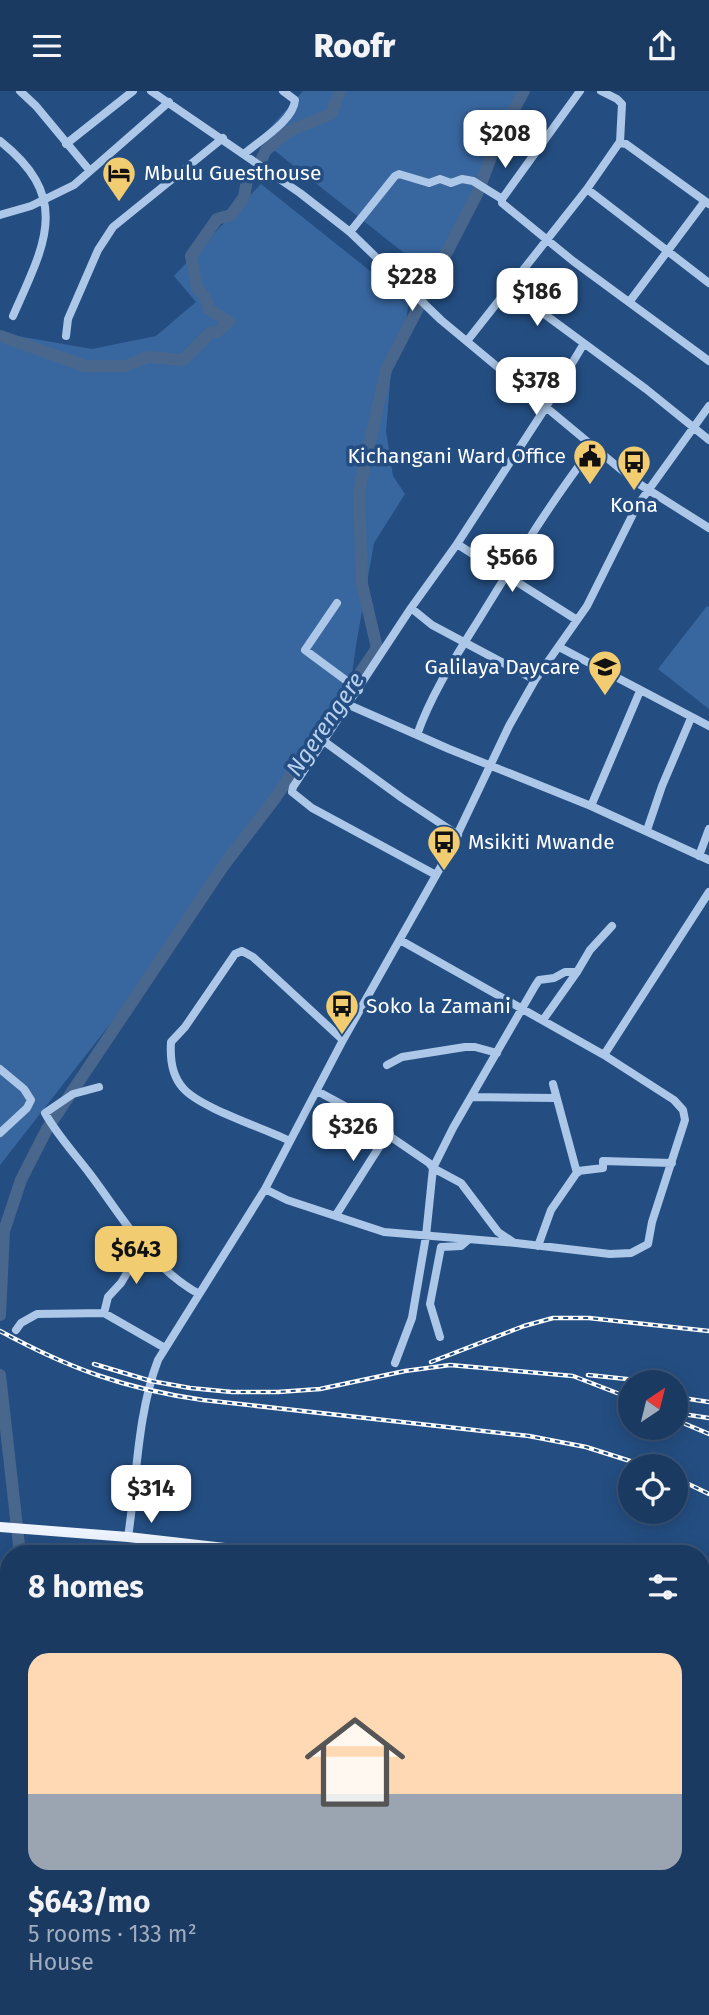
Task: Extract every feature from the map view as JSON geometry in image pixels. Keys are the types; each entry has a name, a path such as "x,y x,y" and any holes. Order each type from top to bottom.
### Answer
{"main road":[{"path":"0,1527 198,1545"}],"street":[{"path":"20,91 36,106 90,171"},
{"path":"66,144 133,91"},
{"path":"151,91 223,138 350,232 441,320 636,482 709,528"},
{"path":"244,154 280,124 294,107 294,99 283,91"},
{"path":"580,91 502,199 503,205 545,240 709,361"},
{"path":"467,341 587,189 620,142 622,104 601,91"},
{"path":"0,215 19,211 74,185 169,102"},
{"path":"66,336 68,319 99,250 113,227 223,138"},
{"path":"0,141 33,172 44,200 43,248 13,316"},
{"path":"620,142 707,203 630,301"},
{"path":"350,232 399,174 429,183 440,179 452,183 466,179 476,182 502,199"},
{"path":"587,189 709,283"},
{"path":"509,288 646,389 709,440"},
{"path":"436,875 312,809 296,797 292,792 293,787 411,608 457,544 583,345"},
{"path":"128,1537 151,1381 165,1348 265,1189 343,1040 458,835 535,680 578,620 637,506 709,406"},
{"path":"417,735 440,683 464,643 594,446"},
{"path":"636,482 637,506"},
{"path":"637,506 655,500 664,502"},
{"path":"457,544 578,620"},
{"path":"337,603 305,650 359,690"},
{"path":"411,608 432,625 535,680"},
{"path":"559,647 709,726"},
{"path":"591,806 640,691"},
{"path":"349,705 647,830 709,860"},
{"path":"647,830 662,786 691,718"},
{"path":"325,742 458,835"},
{"path":"699,856 709,829"},
{"path":"604,1055 709,892"},
{"path":"543,1020 590,950 612,926"},
{"path":"265,1189 287,1200 384,1232 426,1236 441,1242 468,1240 516,1243 618,1255 631,1253 648,1244 652,1223 685,1121 683,1110 674,1100 604,1055 400,940"},
{"path":"290,1141 216,1108 186,1091 178,1082 174,1071 171,1042 185,1027 235,954 242,951 260,963 343,1040"},
{"path":"395,1363 412,1318 426,1236 433,1168 539,980 554,978 564,972 577,972"},
{"path":"387,1065 402,1057 466,1047 496,1053"},
{"path":"0,1069 24,1089 45,1113 142,1248 165,1270 199,1294"},
{"path":"553,1084 576,1173"},
{"path":"45,1113 73,1094 99,1087"},
{"path":"317,1091 377,1123 389,1131 391,1137 433,1168 459,1182 489,1217 498,1232 516,1243"},
{"path":"471,1097 556,1098"},
{"path":"0,1133 27,1108 30,1098"},
{"path":"336,1215 383,1141 391,1137"},
{"path":"538,1246 551,1210 576,1173 587,1168 603,1168 603,1161 672,1163"},
{"path":"440,1337 430,1304 441,1242"},
{"path":"104,1313 108,1297 121,1283 142,1248"},
{"path":"416,1295 430,1304"},
{"path":"16,1330 21,1323 37,1314 104,1313 165,1348"}],"shaded area":[{"path":"303,91 527,91 460,216 433,276 260,139"},
{"path":"261,184 409,302 406,320 392,359 386,431 393,476 405,494 374,543 347,711 161,959 0,1165 0,333 92,349 156,336 196,302 174,276"},
{"path":"707,606 709,607 709,709 658,669"}],"waterway":[{"path":"0,336 85,366 125,366 148,357 183,360 210,333 217,332 229,322 209,309 206,299 197,288 191,256 217,219 231,215 244,197 247,180 256,171 266,150 289,131 331,114 340,91"},
{"name":"Ngerengere","path":"0,1315 4,1231 21,1180 47,1129 224,865 276,797 377,648 362,584 359,491 386,370 478,192 497,141 524,91"},
{"name":"Ngerengere","path":"0,1375 19,1545"}],"railway":[{"path":"431,1362 524,1326 553,1318 589,1318 709,1331"},
{"path":"0,1331 74,1366 148,1390 203,1400 529,1436 586,1447 618,1457"},
{"path":"94,1364 151,1381 232,1392 320,1389 405,1371 450,1365 573,1376 618,1393"},
{"path":"588,1375 618,1378"},
{"path":"688,1399 709,1402"},
{"path":"688,1415 709,1418"},
{"path":"688,1425 709,1434"},
{"path":"688,1484 709,1494"}],"place":[{"name":"Mbulu Guesthouse","path":"119,203"},
{"name":"Kichangani Ward Office","path":"590,486"},
{"name":"Kona","path":"634,492"},
{"name":"Galilaya Daycare","path":"605,697"},
{"name":"Msikiti Mwande","path":"444,872"},
{"name":"Soko la Zamani","path":"342,1036"}]}
